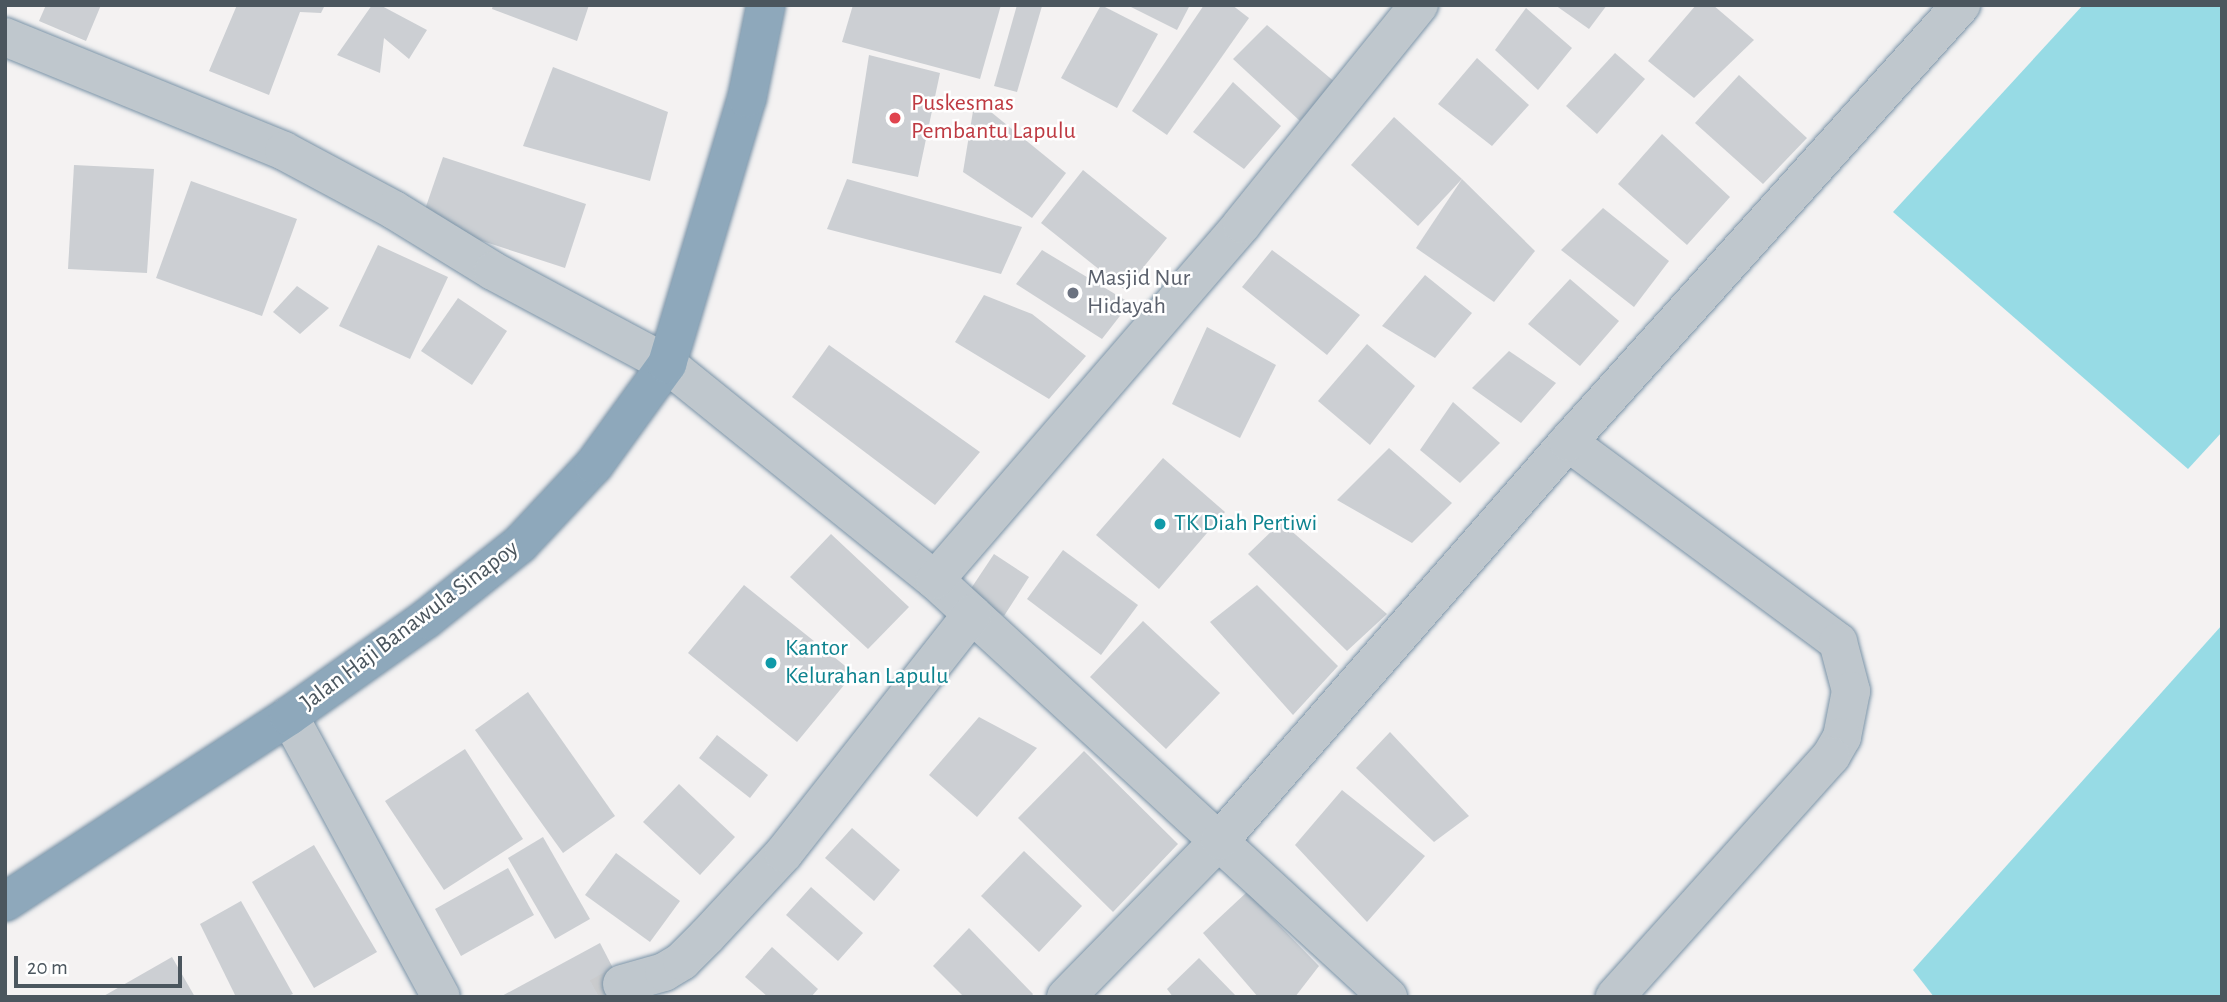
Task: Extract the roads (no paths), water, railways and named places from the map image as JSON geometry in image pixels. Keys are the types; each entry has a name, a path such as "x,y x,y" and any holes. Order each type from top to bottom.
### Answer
{"highway":[{"name":"Jalan Haji Banawula Sinapoy","path":"5,902 289,716 426,619 520,544 594,465 667,364 747,98 766,5"}],"street":[{"path":"936,580 1233,234 1419,5"},
{"path":"1066,997 1220,840 1569,442 1961,5"},
{"path":"5,37 285,152 394,210 493,271 667,364 936,580 1388,997"},
{"path":"1569,442 1839,642 1851,691 1842,737 1831,757 1615,997"},
{"path":"622,984 664,972 682,961 707,936 785,853 972,614"},
{"path":"289,716 441,997"}],"water":[{"path":"2083,5 2222,5 2222,432 2188,469 1893,212"},
{"path":"2222,625 2222,997 1934,997 1913,970"}],"tunnel":[{"path":"599,997 622,984"}],"place":[{"name":"Puskesmas Pembantu Lapulu","path":"895,118"},
{"name":"Masjid Nur Hidayah","path":"1073,293"},
{"name":"TK Diah Pertiwi","path":"1160,524"},
{"name":"Kantor Kelurahan Lapulu","path":"771,663"}]}
